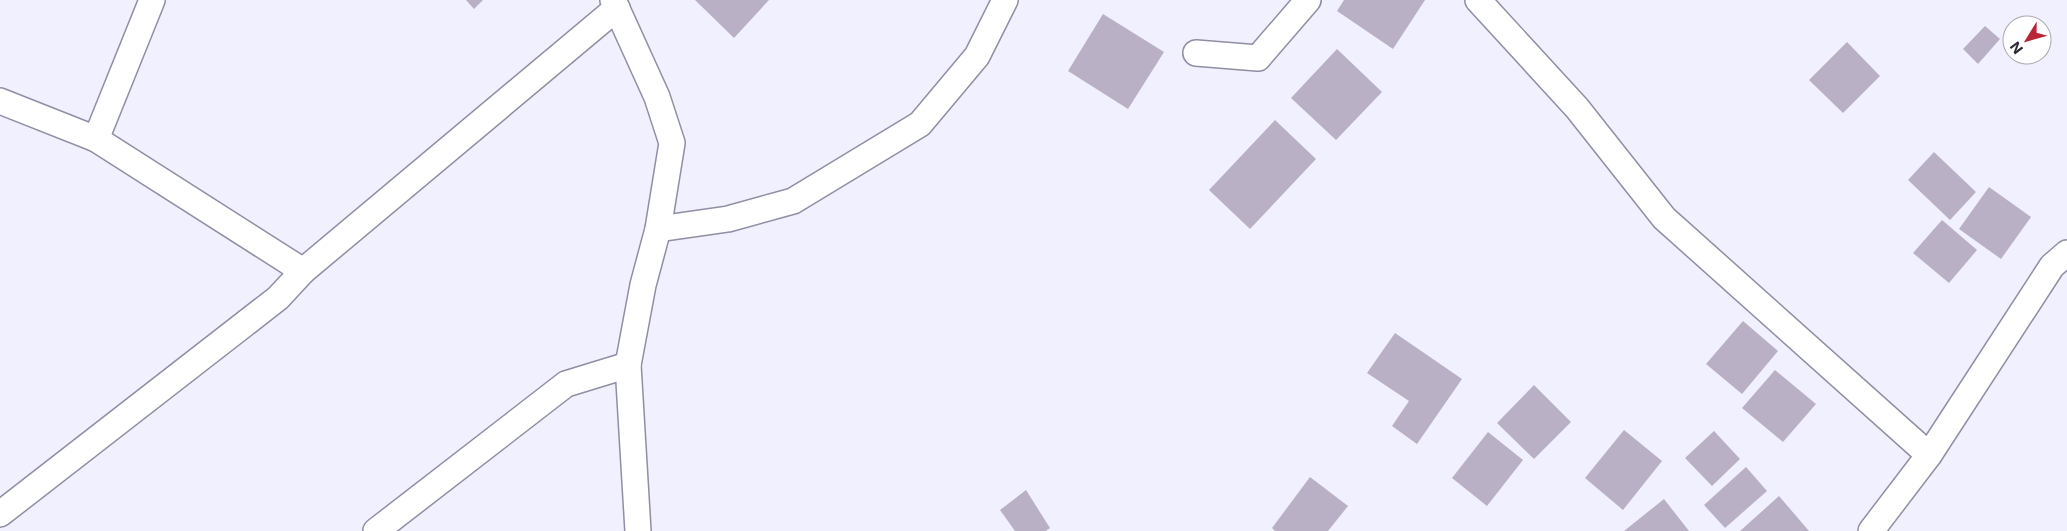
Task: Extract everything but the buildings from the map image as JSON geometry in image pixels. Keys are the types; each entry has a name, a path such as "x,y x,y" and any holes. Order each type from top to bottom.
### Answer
{"street":[{"path":"96,139 152,0"},
{"path":"658,229 728,219 793,201 920,124 977,56 1005,0"},
{"path":"1196,53 1258,58 1308,0"},
{"path":"1478,0 1577,108 1664,218 1929,455"},
{"path":"0,514 278,298 303,271 615,4 656,97 672,143 658,229 642,285 628,365 638,531"},
{"path":"0,101 96,139 303,271"},
{"path":"1871,531 1929,455 2052,266 2067,253"},
{"path":"376,531 566,384 628,365"}]}
